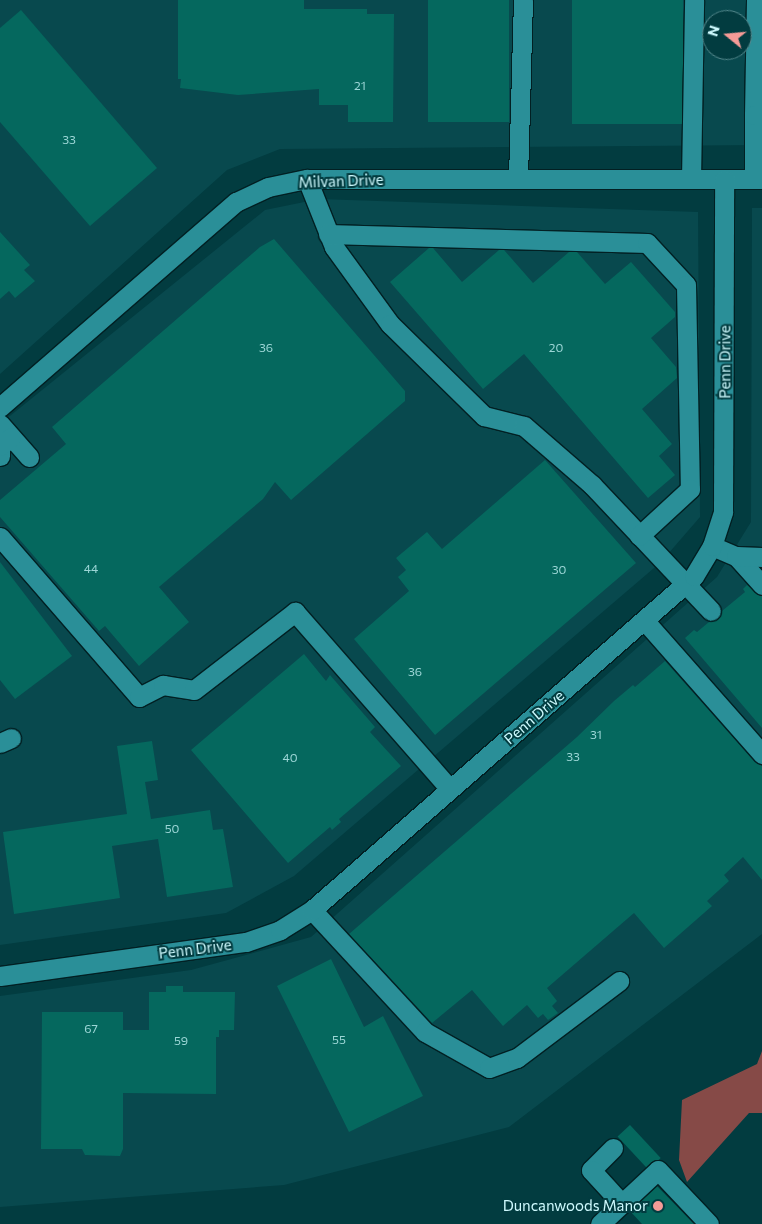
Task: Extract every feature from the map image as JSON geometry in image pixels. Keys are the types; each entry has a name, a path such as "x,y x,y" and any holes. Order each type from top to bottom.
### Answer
{"street":[{"path":"518,178 523,0"},
{"path":"691,180 694,0"},
{"path":"756,0 758,179"},
{"path":"307,179 334,247 390,324 484,416 524,426 592,485 711,611"},
{"name":"Milvan Drive","path":"0,407 236,202 268,187 307,179 758,179"},
{"name":"Penn Drive","path":"0,976 265,938 312,910 694,576 712,546 723,512 725,484 724,180"},
{"path":"328,234 647,243 686,286 690,490 639,536"},
{"path":"0,456 0,446 6,431 29,457"},
{"path":"0,537 139,697 163,686 194,690 295,612 450,790"},
{"path":"712,546 736,556 762,557"},
{"path":"736,556 762,585"},
{"path":"644,620 762,754"},
{"path":"312,910 425,1032 490,1068 517,1058 619,981"},
{"path":"612,1148 591,1170 622,1204"},
{"path":"600,1224 658,1170 709,1224"}],"shaded area":[{"path":"0,0 762,0 762,145 280,149 227,170 0,374"},
{"path":"319,199 698,212 700,517 661,562 294,876 226,913 0,945 0,424 265,210"},
{"path":"752,208 762,208 762,934 509,1127 284,1185 0,1207 0,996 191,970 311,937 717,577 751,522"},
{"path":"762,1051 762,1113 749,1113 687,1182 679,1160 682,1100 757,1064"}],"building":[{"path":"178,0 304,0 304,9 367,9 367,14 394,14 393,122 348,122 348,105 319,105 319,89 238,95 180,88 181,79 178,79"},
{"path":"428,0 509,0 509,122 428,122"},
{"path":"572,0 683,0 683,124 572,124"},
{"path":"21,10 157,168 90,226 0,122 0,28"},
{"path":"0,232 30,265 24,270 35,281 15,298 9,291 0,299"},
{"path":"274,239 405,391 405,401 291,500 275,482 263,499 159,587 189,622 139,666 105,626 99,631 0,517 0,500 66,444 52,427 260,247"},
{"path":"429,248 433,248 462,282 499,250 504,250 533,283 569,252 577,252 605,284 631,262 675,312 675,317 651,338 676,367 677,378 642,409 672,444 659,456 675,475 648,498 524,354 483,389 390,282"},
{"path":"545,460 636,563 435,735 354,639 409,591 398,577 406,570 396,558 427,532 442,549"},
{"path":"0,562 72,656 15,699 0,680"},
{"path":"747,585 762,596 762,728 685,638 694,630 697,632 709,622 718,619 722,611 745,592 743,589"},
{"path":"304,654 326,681 330,675 375,727 370,732 401,766 339,819 341,822 332,830 330,827 288,863 191,750"},
{"path":"665,661 754,761 762,766 762,880 743,857 724,875 729,881 707,901 712,906 664,948 634,913 547,988 557,1001 552,1006 558,1013 548,1020 543,1014 538,1018 527,1005 503,1026 472,990 432,1023 349,934 577,737 614,701 633,685 635,687"},
{"path":"152,741 158,780 145,782 151,819 210,810 213,830 223,829 233,887 167,897 158,839 112,846 120,898 14,914 3,832 127,814 117,746"},
{"path":"331,959 364,1027 383,1016 423,1096 349,1132 277,986"},
{"path":"166,986 183,986 183,992 235,992 234,1030 219,1030 219,1037 216,1037 216,1094 123,1093 123,1149 120,1156 85,1155 82,1149 41,1149 42,1012 123,1012 123,1030 149,1030 149,992 166,992"},
{"path":"630,1125 661,1158 648,1170 618,1137"},
{"name":"Duncanwoods Manor","path":"657,1186 694,1224 642,1224 630,1211"}],"place":[{"name":"Duncanwoods Manor","path":"658,1206"}]}
